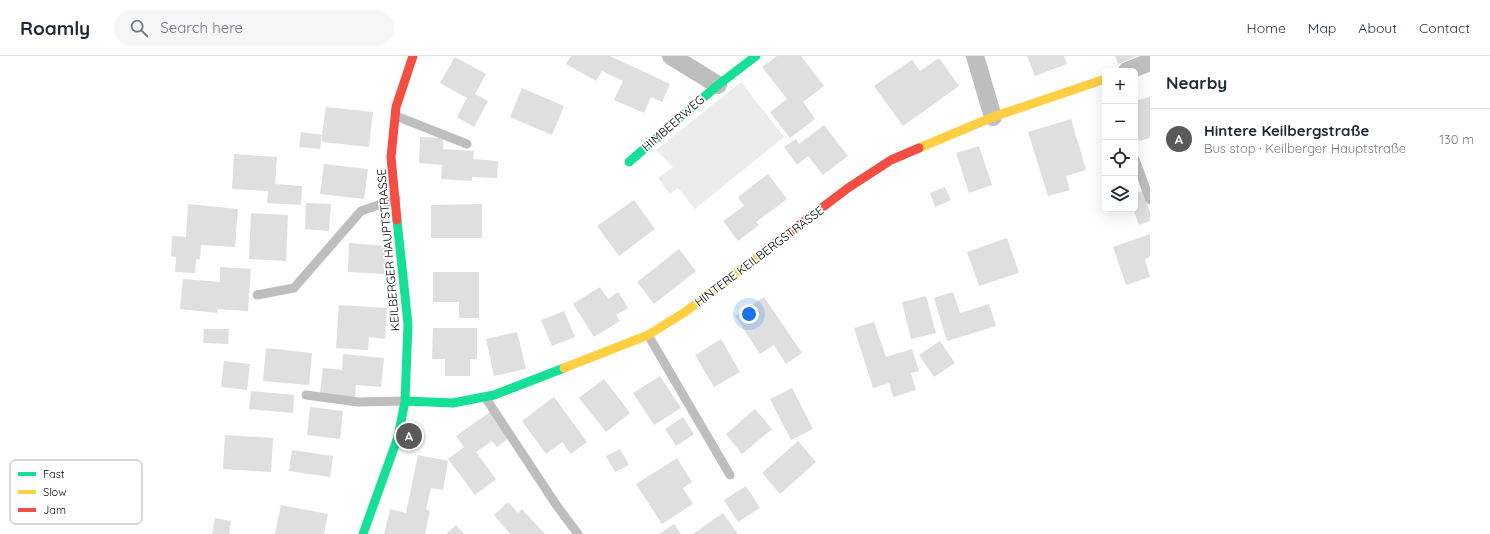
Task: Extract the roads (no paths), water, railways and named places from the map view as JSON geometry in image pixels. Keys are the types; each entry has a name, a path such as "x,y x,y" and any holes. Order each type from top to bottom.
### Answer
{"street":[{"name":"KEILBERGER HAUPTSTRASSE","path":"363,534 398,437 405,401 408,324 391,157 396,107 412,56"},
{"name":"HIMBEERWEG","path":"671,56 718,85"},
{"name":"HIMBEERWEG","path":"629,162 718,85 756,56"},
{"path":"975,56 993,117"},
{"path":"1135,68 1150,62"},
{"name":"HINTERE KEILBERGSTRASSE","path":"405,401 453,403 494,395 648,335 685,312 848,188 891,160 993,117 1102,80"}],"lane":[{"path":"396,116 467,144"},
{"path":"1138,167 1150,200"},
{"path":"257,295 294,288 362,211 396,199"},
{"path":"648,335 730,475"},
{"path":"306,395 358,402 405,401"},
{"path":"484,396 548,493 578,534"}],"place":[{"name":"Hintere Keilbergstraße","path":"409,436"}]}
